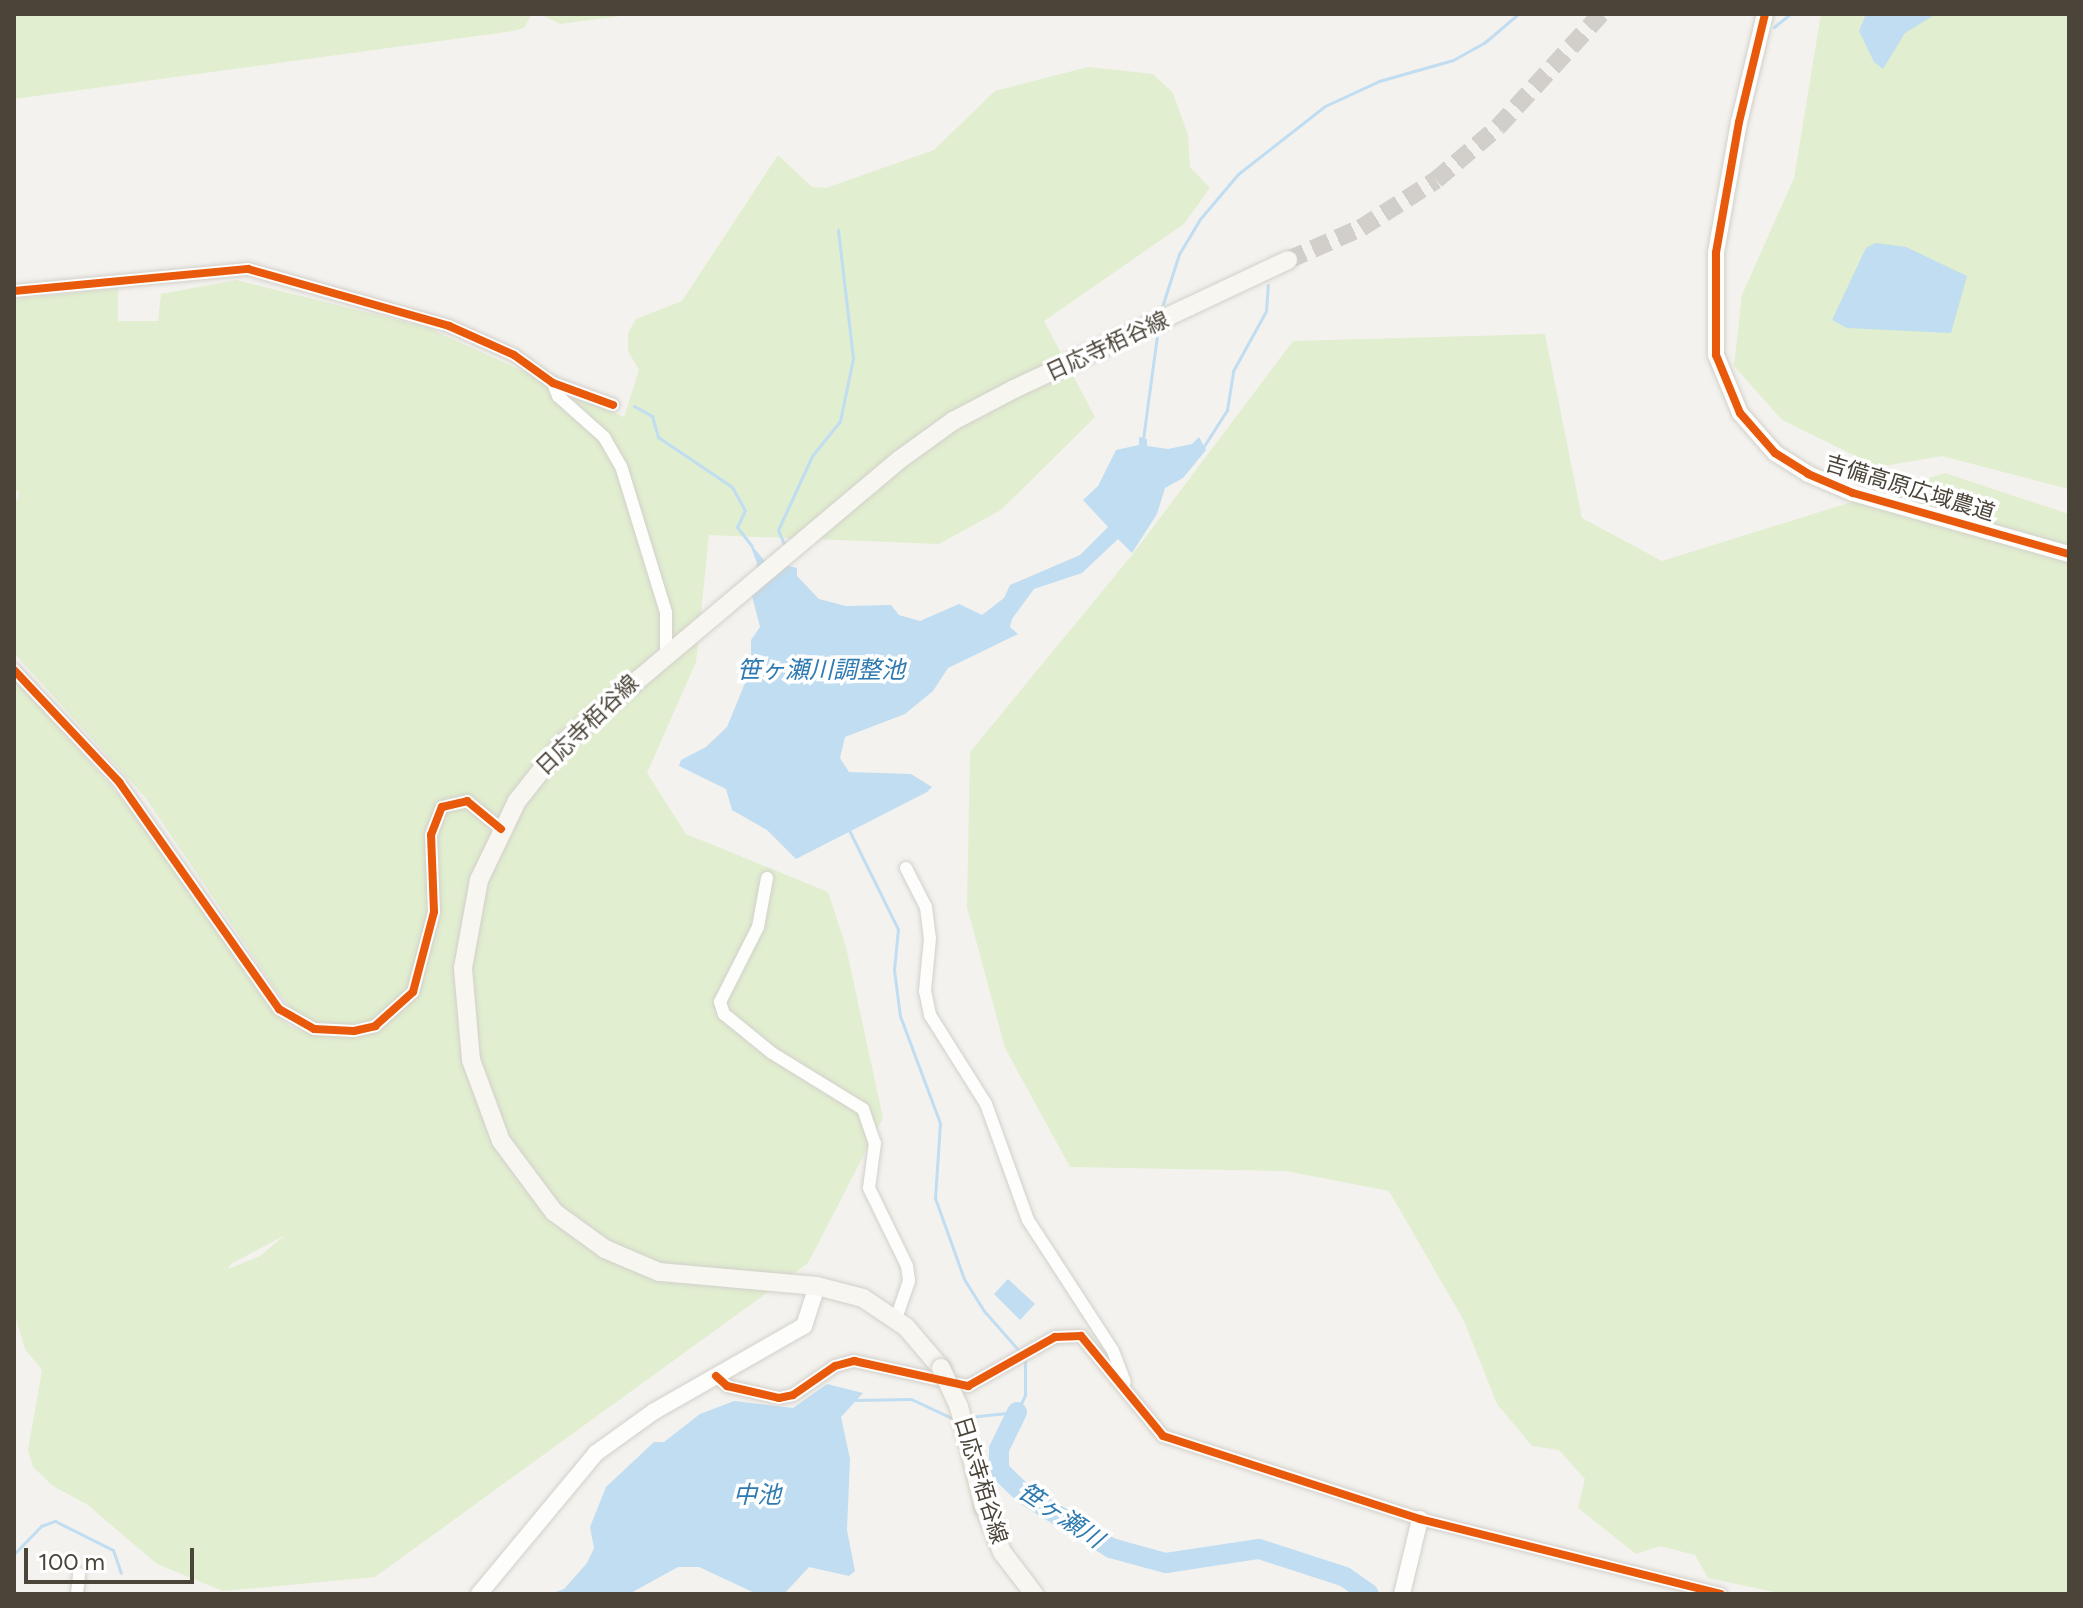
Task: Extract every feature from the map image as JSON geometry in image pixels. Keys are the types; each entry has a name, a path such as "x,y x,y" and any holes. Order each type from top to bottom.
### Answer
{"main road":[{"name":"日応寺栢谷線","path":"1034,1594 1002,1552 984,1507 959,1407 941,1368 896,1318 863,1298 817,1286 702,1279 632,1262 571,1226 516,1166 481,1098 463,999 471,909 501,829 534,776 563,743 666,651 899,460 965,415 1288,260"}],"street":[{"name":"吉備高原広域農道","path":"1765,14 1739,122 1716,253 1716,355 1740,413 1775,453 1819,479 1853,493 2069,554"},
{"path":"14,291 248,269 449,326 514,355 553,383 613,405"},
{"path":"553,383 558,396 604,437 621,466 666,612 666,651"},
{"path":"14,670 119,782 279,1009 314,1029 354,1031 375,1026 413,992 434,912 431,835 442,807 467,801 501,829"},
{"path":"906,868 926,907 930,938 925,991 930,1015 986,1104 1028,1220 1113,1351 1131,1396"},
{"path":"767,878 758,927 720,1002 724,1014 772,1053 863,1109 875,1143 869,1188 907,1266 909,1281 896,1318"},
{"path":"479,1594 596,1453 653,1412 804,1326 817,1286"},
{"path":"716,1376 727,1386 779,1398 844,1362 968,1386 1055,1337 1081,1336 1163,1436 1420,1519 1721,1594"},
{"path":"1402,1594 1420,1519"},
{"path":"77,1594 79,1574"}],"green space":[{"path":"14,14 531,15 524,28 513,31 14,99"},
{"path":"540,14 636,14 560,24"},
{"path":"1821,14 2069,14 2069,489 1942,456 1878,467 1782,420 1734,366 1742,295 1794,178"},
{"path":"1088,67 1153,74 1173,93 1188,135 1190,167 1210,188 1184,224 1044,321 1095,417 1001,510 939,544 709,535 696,662 647,773 686,834 828,892 846,947 883,1118 808,1263 375,1577 223,1591 157,1564 88,1505 53,1486 33,1467 28,1450 42,1370 25,1349 14,1312 14,677 143,822 272,1011 290,1026 313,1035 276,990 145,797 14,653 14,498 18,500 19,491 14,491 14,299 118,288 118,321 158,321 161,294 236,280 426,327 624,417 639,370 628,351 628,333 636,319 682,301 778,155 812,187 826,188 934,150 995,91","holes":["285,1235 260,1256 228,1269 231,1264"]},
{"path":"1545,334 1582,518 1662,561 1945,473 2069,514 2069,1594 1784,1594 1708,1578 1695,1555 1660,1546 1636,1554 1578,1508 1585,1479 1559,1450 1532,1446 1497,1404 1464,1321 1389,1191 1286,1171 1070,1167 1005,1048 967,907 970,752 1132,555 1293,341"}],"water":[{"path":"1866,14 1936,14 1905,33 1883,69 1874,62 1859,31"},
{"path":"1875,243 1906,247 1967,276 1951,333 1847,328 1832,320 1866,248"},
{"name":"笹ヶ瀬川調整池","path":"1139,437 1147,439 1147,446 1168,449 1192,444 1199,437 1206,450 1183,478 1165,488 1157,514 1132,553 1118,539 1082,573 1034,589 1012,619 1010,627 1018,634 948,668 933,691 905,714 845,737 840,758 849,772 911,774 932,787 927,792 796,859 767,830 732,810 726,789 679,766 681,760 706,747 727,727 751,668 751,640 760,627 752,596 757,563 749,542 764,560 797,568 797,576 819,599 846,606 891,605 899,615 920,621 959,604 982,615 1004,598 1010,585 1080,555 1108,527 1083,500 1098,486 1116,450 1139,445"},
{"path":"1008,1279 1035,1304 1020,1320 994,1294"},
{"name":"中池","path":"827,1384 863,1393 841,1417 850,1459 847,1530 855,1571 849,1576 809,1567 784,1594 757,1594 699,1567 678,1567 629,1594 550,1594 564,1589 587,1563 594,1548 590,1527 606,1487 654,1442 664,1442 700,1414 734,1401 793,1408"}],"waterway":[{"path":"1160,313 1179,254 1200,219 1238,174 1325,106 1379,81 1453,60 1484,43 1518,14"},
{"path":"1774,27 1790,14"},
{"path":"785,546 778,530 812,456 840,421 853,358 838,230"},
{"path":"1204,446 1227,410 1233,371 1266,311 1268,285"},
{"path":"1143,439 1158,328"},
{"path":"634,406 652,416 658,437 732,487 745,510 737,527 752,546"},
{"path":"849,830 898,929 894,970 900,1016 940,1123 935,1198 964,1279 985,1312 1021,1353"},
{"name":"笹ヶ瀬川","path":"968,1417 1017,1412 1025,1395 1025,1360"},
{"path":"855,1400 911,1399 956,1420"},
{"name":"笹ヶ瀬川","path":"1017,1412 999,1449 999,1470 1025,1495 1111,1548 1166,1563 1259,1549 1345,1577 1369,1594"},
{"path":"14,1554 41,1526 55,1521 113,1550 121,1573"}],"tunnel":[{"path":"1288,260 1361,228 1436,180 1498,127 1601,14"}],"cycle path":[{"path":"1765,14 1739,122 1716,253 1716,355 1740,413 1775,453 1808,474 1853,493 2069,554"},
{"path":"14,291 248,269 449,326 514,355 553,383 613,405"},
{"path":"14,670 119,782 279,1009 314,1029 354,1031 375,1026 413,992 434,912 431,835 442,807 467,801 501,829"},
{"path":"716,1376 727,1386 779,1398 793,1395 835,1366 854,1361 968,1386 1055,1337 1081,1336 1163,1436 1420,1519 1721,1594"}]}
